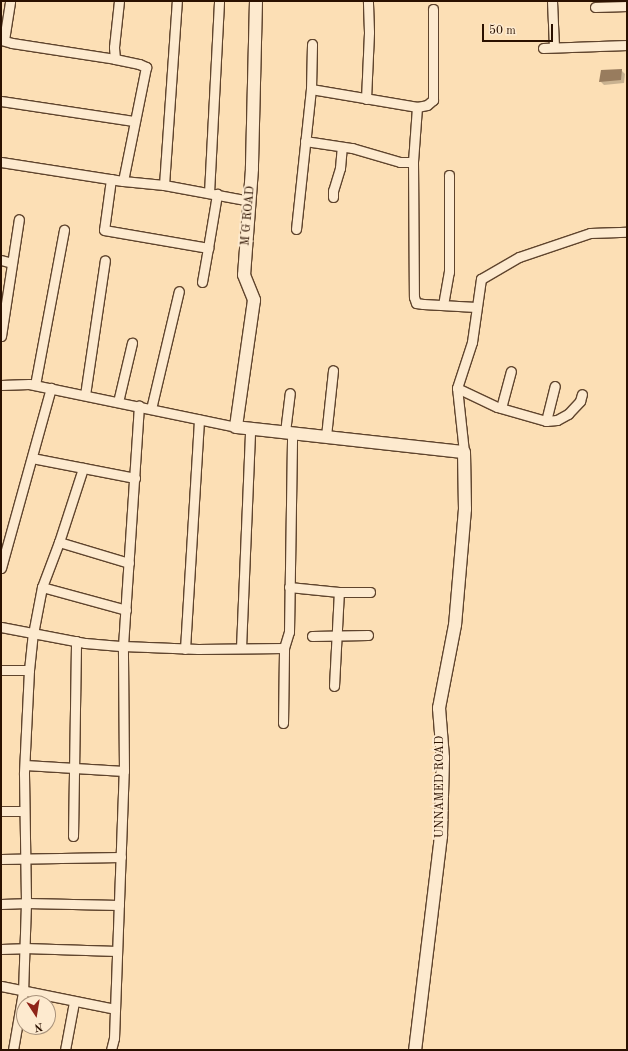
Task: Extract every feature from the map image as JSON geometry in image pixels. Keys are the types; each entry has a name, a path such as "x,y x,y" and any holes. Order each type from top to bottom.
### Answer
{"street":[{"path":"10,1 2,40 12,43 115,59 146,67 134,120 123,181"},
{"path":"115,59 114,47 119,1"},
{"path":"164,185 176,1"},
{"path":"202,282 208,248 213,194 219,1"},
{"name":"M G ROAD","path":"236,427 254,300 244,275 252,169 256,1"},
{"path":"366,99 369,32 368,1"},
{"path":"552,1 554,47"},
{"path":"595,7 627,6"},
{"path":"311,89 417,107 427,105 432,100 433,9"},
{"path":"296,229 311,89 312,44"},
{"path":"543,48 627,45"},
{"path":"1,101 134,120"},
{"path":"417,107 412,162 414,297 416,303 476,307"},
{"path":"305,141 376,154 400,162 412,162"},
{"path":"333,197 333,191 340,168 342,147"},
{"path":"1,162 123,181 164,185 250,201"},
{"path":"443,305 449,272 449,175"},
{"path":"111,179 104,230 208,248"},
{"path":"1,336 3,308 19,219"},
{"path":"35,385 64,230"},
{"path":"1,385 35,385 236,427 464,452 457,388 472,342 481,279 519,257 590,233 627,232"},
{"path":"1,260 12,263"},
{"path":"86,395 105,260"},
{"path":"151,409 179,291"},
{"path":"118,402 132,343"},
{"path":"326,436 333,370"},
{"path":"501,408 511,372"},
{"path":"546,421 555,386"},
{"path":"1,568 51,388"},
{"path":"457,388 501,408 546,421 556,420 568,414 580,400 582,394"},
{"path":"283,723 284,648 289,632 288,433 290,393"},
{"path":"111,1050 114,1038 124,771 123,646 139,406"},
{"path":"185,649 199,419"},
{"path":"241,648 250,429"},
{"name":"UNNAMED ROAD","path":"415,1050 441,836 443,758 439,708 455,625 465,509 464,452"},
{"path":"32,458 134,478"},
{"path":"13,1050 23,992 26,903 24,859 24,765 28,670 42,587 59,542 83,468"},
{"path":"59,542 129,563"},
{"path":"42,587 126,610"},
{"path":"289,587 338,592 370,592"},
{"path":"334,686 338,592"},
{"path":"1,627 76,641 123,646 185,649 284,648"},
{"path":"312,636 368,635"},
{"path":"73,836 76,641"},
{"path":"1,670 28,670"},
{"path":"24,765 124,771"},
{"path":"1,811 24,811"},
{"path":"1,859 121,857"},
{"path":"1,904 26,903 119,905"},
{"path":"1,949 24,948 117,951"},
{"path":"1,986 23,992 115,1009"},
{"path":"64,1050 74,1002"}],"building":[{"path":"622,69 621,80 599,82 601,70"}]}
